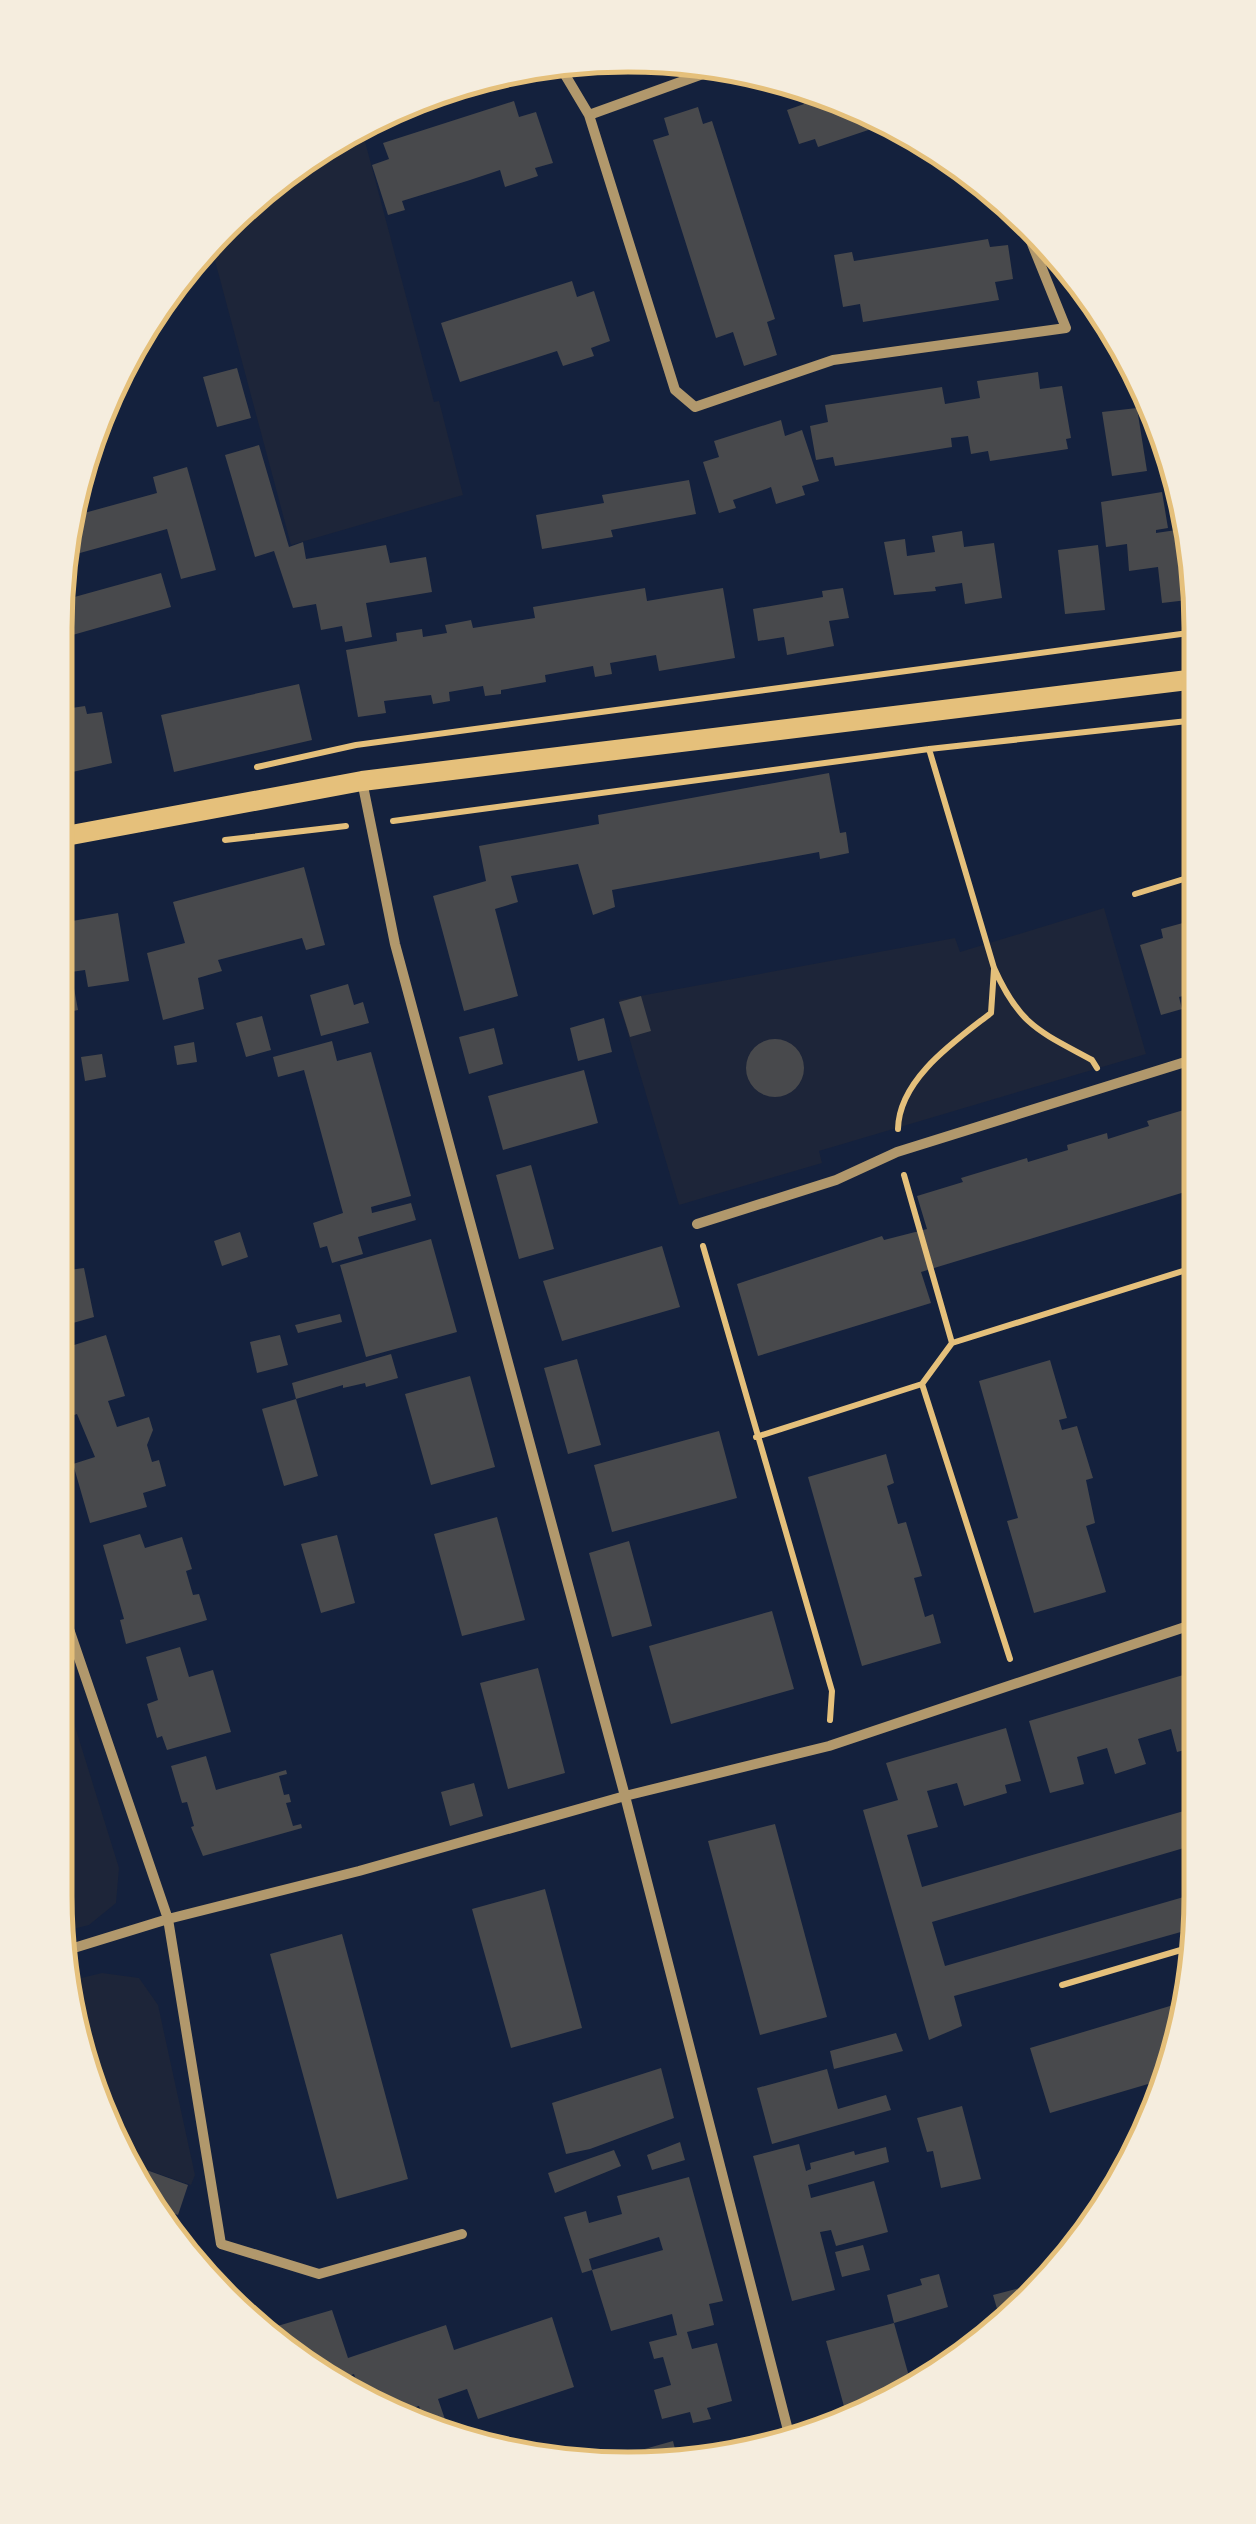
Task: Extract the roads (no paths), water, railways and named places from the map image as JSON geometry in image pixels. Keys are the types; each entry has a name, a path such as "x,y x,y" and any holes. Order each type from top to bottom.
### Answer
{"main road":[{"path":"72,835 362,781 1184,680"}],"street":[{"path":"566,76 589,115 676,390 695,407 834,360 1066,328 1034,249"},
{"path":"589,115 698,77"},
{"path":"362,781 368,824 405,982 624,1796 787,2428"},
{"path":"697,1224 836,1180 897,1152 1184,1062"},
{"path":"75,1948 624,1796 829,1746 1184,1627"},
{"path":"72,1638 168,1919 221,2244 319,2274 462,2234"}]}
